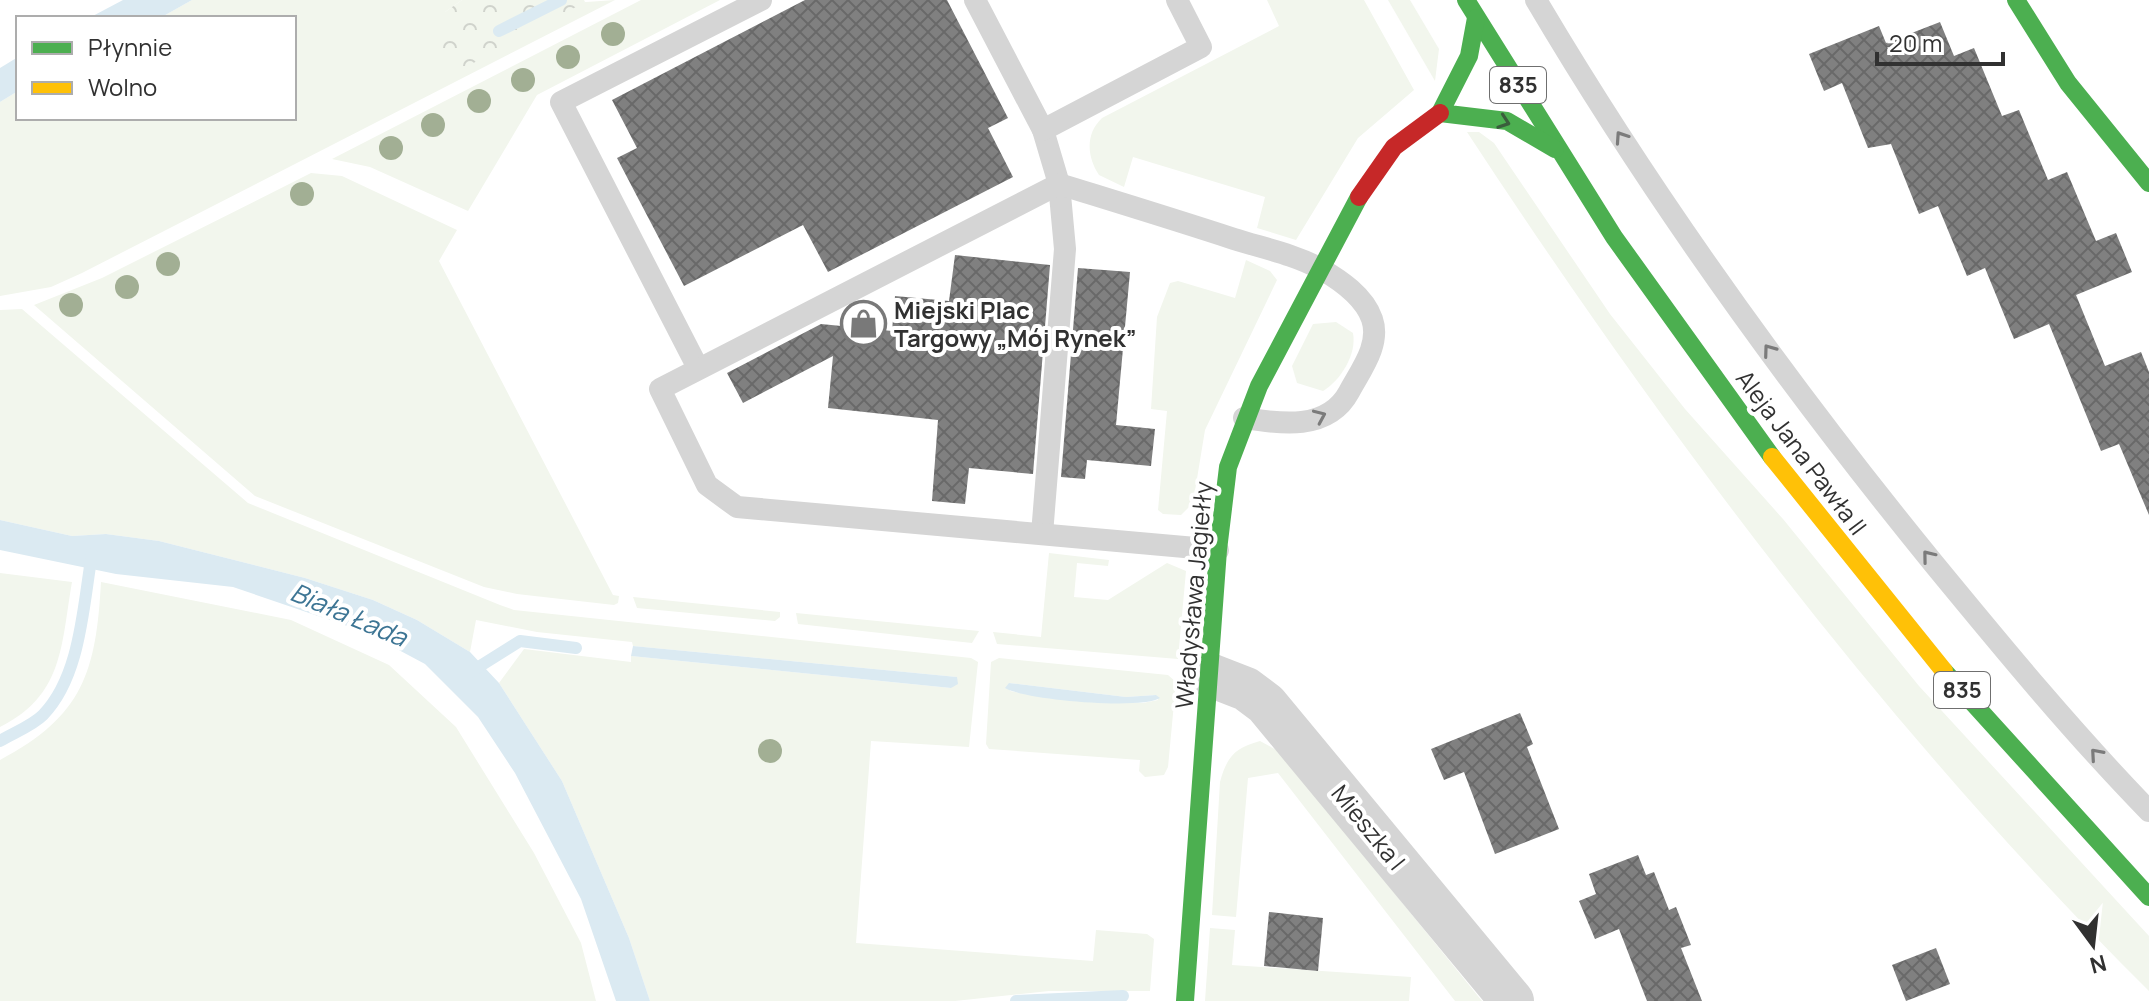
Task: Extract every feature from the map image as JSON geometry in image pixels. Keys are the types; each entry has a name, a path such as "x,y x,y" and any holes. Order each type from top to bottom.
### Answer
{"main road":[{"name":"Aleja Jana Pawła II","path":"1466,0 1561,153 1702,358 1847,551 1996,731 2149,897"},
{"path":"2016,0 2068,83 2149,183"},
{"path":"1476,18 1469,56 1440,113 1507,121 1561,153"},
{"name":"Władysława Jagiełły","path":"1185,1001 1218,550 1228,467 1244,418 1319,268 1382,162 1394,147 1440,113"}],"street":[{"name":"Mieszka I","path":"1210,675 1246,689 1266,704 1512,1001"}],"lane":[{"path":"698,368 561,102 761,0"},
{"path":"975,0 1043,130 1059,184 1065,249 1042,534"},
{"path":"1043,130 1201,47 1177,0"},
{"path":"1536,0 1584,82 1675,218 1807,403 2004,649 2149,811"},
{"path":"1218,550 737,507 707,485 660,389 1059,184 1319,268 1348,287 1363,303 1372,319 1374,337 1370,353 1344,401 1330,413 1312,421 1290,424 1244,418"}],"green space":[{"path":"192,0 462,0 445,12 615,0 82,273 51,287 0,296 0,102 16,92 16,120 296,120 296,16 164,16"},
{"path":"462,0 585,2 457,72 441,50 445,12"},
{"path":"641,0 720,0 537,95 468,211 370,167 332,159"},
{"path":"1267,0 1364,0 1414,90 1358,138 1296,240 1257,228 1265,197 1133,157 1124,187 1099,175 1090,153 1090,138 1096,124 1102,118 1279,26"},
{"path":"1388,0 1410,0 1439,49 1435,81"},
{"path":"1467,132 1479,132 1494,143 1610,314 1685,409 1783,519 1919,686 2149,936 2149,991 2053,892 1961,790 1786,579 1621,358"},
{"path":"311,173 342,176 457,230 439,261 613,595 619,596 618,603 517,594 484,587 255,496 34,305 102,278"},
{"path":"1246,260 1270,271 1277,280 1205,430 1193,503 1181,515 1163,514 1158,510 1167,411 1151,409 1157,317 1170,283 1178,281 1235,298"},
{"path":"22,309 248,503 500,605 514,610 971,658 978,662 969,747 871,741 856,943 1093,961 1096,930 1147,934 1154,939 1150,991 1049,991 955,1001 650,1001 629,938 562,781 499,683 524,649 631,662 631,656 951,688 957,677 633,646 632,642 537,632 476,620 470,652 417,620 373,600 305,578 159,541 106,534 72,536 0,520 0,310"},
{"path":"1336,322 1353,333 1354,341 1350,358 1341,373 1323,391 1297,383 1292,366 1313,324"},
{"path":"1049,553 1109,560 1108,566 1077,563 1074,597 1108,600 1167,563 1186,571 1178,659 997,644 993,632 1041,637"},
{"path":"0,573 72,582 61,647 48,684 37,700 0,727"},
{"path":"101,582 291,620 389,665 456,727 534,853 581,943 596,1001 0,1001 0,760 50,726 80,688 95,642"},
{"path":"633,597 780,612 780,617 775,621 637,608"},
{"path":"796,613 979,631 972,643 798,624"},
{"path":"999,658 1168,675 1176,682 1168,767 1164,775 1145,777 1139,771 1140,760 989,749 986,744 991,662","holes":["1009,683 1126,697 1156,695 1158,700 1143,703 1042,697 1010,691"]},
{"path":"1260,741 1280,752 1482,1001 1455,1001 1278,773 1248,778 1236,917 1212,915 1220,782 1233,754"},
{"path":"1210,928 1235,930 1232,965 1411,977 1409,1001 1205,1001"}],"water":[{"path":"123,0 192,0 164,16 93,16"},
{"path":"16,58 16,92 0,102 0,68"},
{"name":"Biała Łada","path":"0,520 72,536 106,534 159,541 305,578 373,600 417,620 470,652 499,683 562,781 629,938 650,1001 616,1001 581,899 515,773 478,717 425,664 365,632 233,587 116,574 0,550"},
{"path":"633,646 957,677 958,684 951,688 631,656"},
{"path":"1009,683 1126,697 1156,695 1160,698 1131,703 1058,700 1005,688"}],"building":[{"path":"805,0 947,0 1008,118 988,128 1013,177 828,272 803,225 684,286 617,158 637,148 612,100"},
{"path":"1940,22 1954,56 1974,48 2002,116 2019,110 2048,180 2067,172 2096,241 2116,233 2132,272 2076,295 2105,366 2141,352 2149,372 2149,515 2119,444 2101,451 2049,324 2014,339 1985,268 1967,276 1938,206 1919,214 1891,144 1868,148 1842,83 1824,91 1809,54 1879,26 1886,43"},
{"path":"955,255 1050,265 1033,474 969,468 965,504 932,501 938,420 828,408 833,356 743,403 727,373 821,324 892,331 895,296 949,301"},
{"path":"1078,268 1130,272 1116,425 1155,429 1151,466 1087,460 1085,479 1061,477"},
{"path":"1520,713 1533,744 1527,747 1559,829 1495,854 1464,772 1444,780 1431,749"},
{"path":"1638,855 1646,875 1654,872 1669,910 1676,907 1691,945 1681,948 1702,1001 1647,1001 1619,929 1595,939 1579,901 1596,894 1589,874"},
{"path":"1269,912 1323,918 1318,971 1264,966"},
{"path":"1936,948 1950,984 1906,1001 1892,965"}],"waterway":[{"path":"499,31 561,0"},
{"path":"0,741 43,715 65,681 83,617 92,554"},
{"path":"469,673 520,641 576,648"},
{"path":"1016,1001 1123,996"}],"traffic: fast":[{"path":"1466,0 1614,237 1772,457"},
{"path":"2016,0 2068,83 2149,183"},
{"path":"1476,18 1469,56 1440,113 1507,121 1555,149"},
{"path":"1185,1001 1218,550 1228,467 1259,386 1359,197"},
{"path":"1944,671 2149,897"}],"traffic: slow":[{"path":"1772,457 1944,671"}],"traffic: jam":[{"path":"1359,197 1394,147 1440,113"}],"place":[{"name":"Miejski Plac Targowy „Mój Rynek”","path":"863,323"}]}
